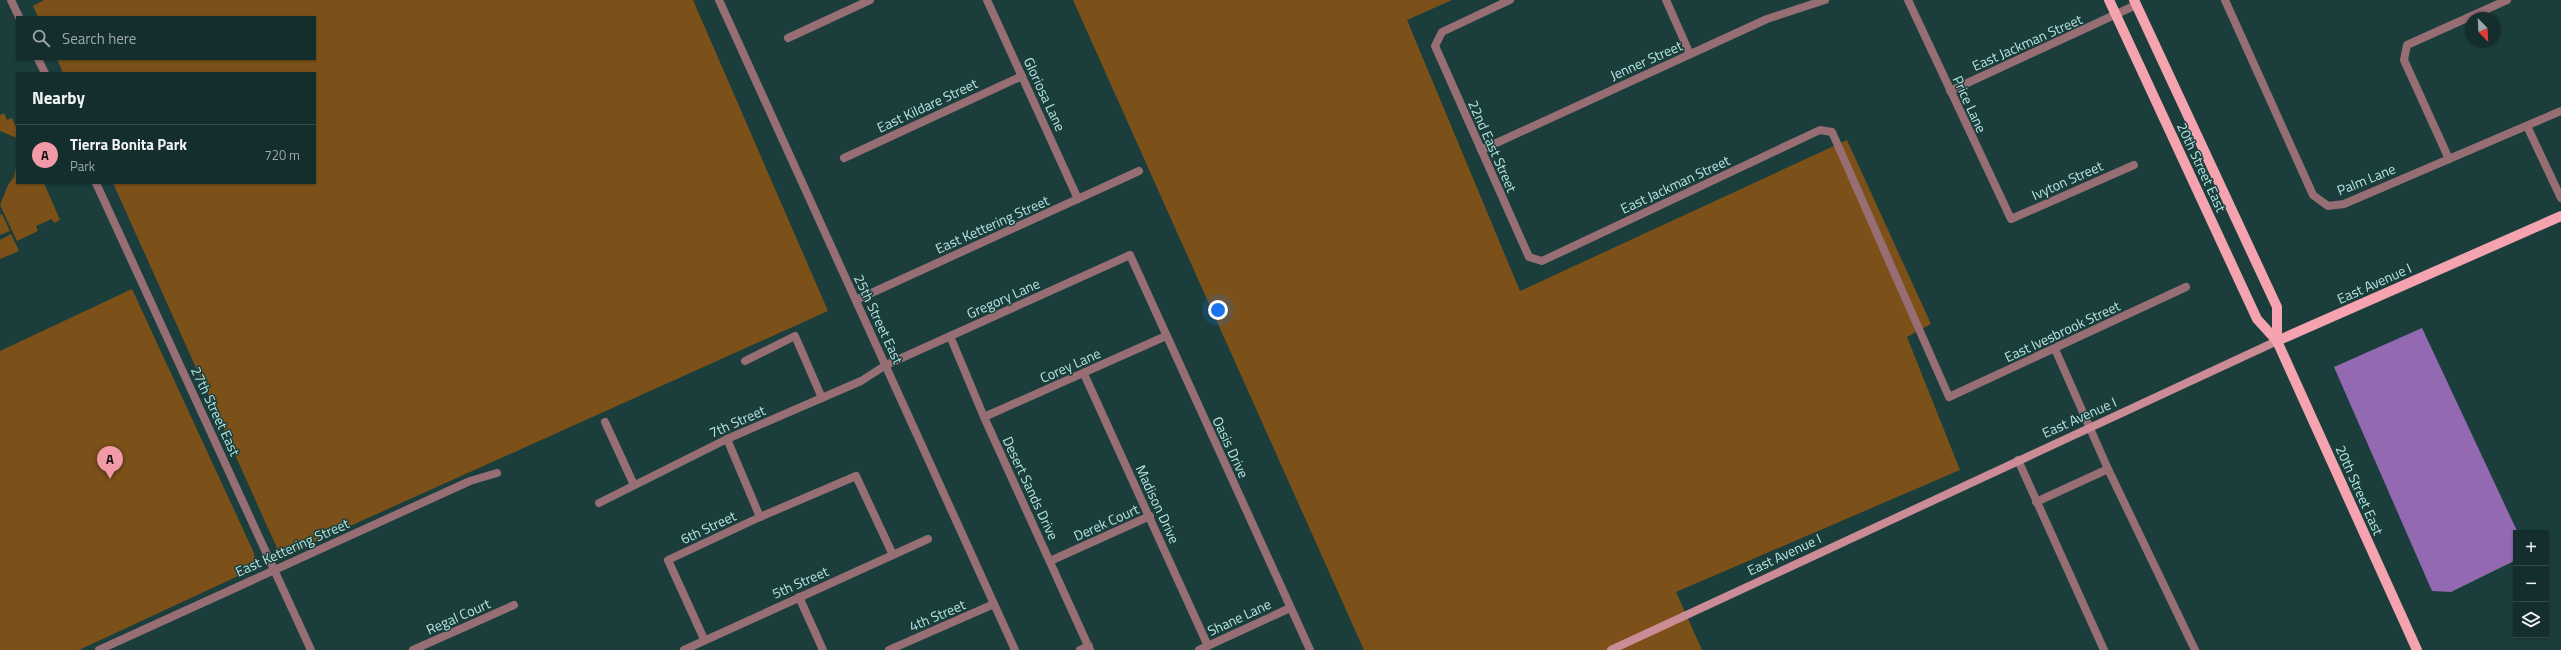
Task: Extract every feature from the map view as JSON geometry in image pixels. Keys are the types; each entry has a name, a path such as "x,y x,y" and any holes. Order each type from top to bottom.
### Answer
{"main road":[{"name":"20th Street East","path":"2109,0 2257,319 2277,341 2417,650"},
{"name":"20th Street East","path":"2135,2 2277,307 2277,341"},
{"name":"East Avenue I","path":"1610,650 2277,341 2561,216"}],"street":[{"path":"11,0 19,16"},
{"name":"25th Street East","path":"719,0 1015,650"},
{"path":"788,38 870,0"},
{"name":"Gloriosa Lane","path":"987,0 1078,199"},
{"name":"22nd East Street","path":"1510,0 1442,32 1435,46 1480,150 1529,257"},
{"path":"1666,0 1690,54"},
{"name":"Jenner Street","path":"1480,150 1767,19 1825,0"},
{"name":"Price Lane","path":"1908,0 2011,219"},
{"name":"Palm Lane","path":"2225,0 2313,195 2328,206 2344,204 2561,111"},
{"path":"2449,159 2404,60 2407,45 2507,0"},
{"name":"East Jackman Street","path":"1950,91 2116,15 2135,2"},
{"path":"38,60 44,72"},
{"name":"East Kildare Street","path":"844,158 1022,76"},
{"path":"2527,126 2561,198"},
{"name":"East Jackman Street","path":"1529,257 1542,261 1820,130 1832,132 1949,397"},
{"name":"Ivyton Street","path":"2011,219 2134,165"},
{"name":"East Kettering Street","path":"856,300 1138,171"},
{"name":"27th Street East","path":"96,184 311,650"},
{"name":"Gregory Lane","path":"886,365 1130,255"},
{"name":"Oasis Drive","path":"1130,255 1310,650"},
{"name":"East Ivesbrook Street","path":"1949,397 2186,287"},
{"path":"745,361 795,336 822,398"},
{"name":"Desert Sands Drive","path":"950,336 984,417 1090,648"},
{"name":"Corey Lane","path":"984,417 1084,374 1166,336"},
{"path":"2055,349 2108,468 2195,650"},
{"name":"7th Street","path":"599,503 728,439 861,381 886,365"},
{"name":"Madison Drive","path":"1084,374 1208,646"},
{"path":"605,422 634,485"},
{"path":"728,439 760,517"},
{"path":"2018,460 2104,650"},
{"path":"2036,502 2108,468"},
{"name":"East Kettering Street","path":"99,650 470,481 498,473"},
{"name":"6th Street","path":"704,639 668,560 760,517 856,476 893,555"},
{"name":"Derek Court","path":"1050,561 1150,516"},
{"name":"5th Street","path":"684,650 704,639 928,539"},
{"path":"799,597 824,650"},
{"name":"4th Street","path":"889,650 994,604"},
{"name":"Regal Court","path":"413,650 514,605"},
{"name":"Shane Lane","path":"1199,650 1290,608"},
{"path":"1080,650 1090,648"}],"shaded area":[{"path":"44,0 693,0 828,311 281,557 113,184 316,184 316,72 63,72 57,60 316,60 316,16 38,16 33,6"},
{"path":"1073,0 1452,0 1407,20 1520,291 1847,140 1931,324 1907,337 1960,470 1676,592 1702,650 1364,650"},
{"path":"4,113 7,120 12,118 16,127 16,138 0,131 0,115"},
{"path":"16,168 16,184 44,184 60,220 54,223 52,219 36,226 38,231 17,241 0,205 8,185 14,177"},
{"path":"2,214 10,231 0,235 0,215"},
{"path":"11,234 19,251 0,259 0,240"},
{"path":"132,289 254,553 255,561 251,570 79,650 0,650 0,351"},
{"path":"2422,328 2517,530 2513,530 2513,561 2451,592 2432,591 2334,367"}],"place":[{"name":"Tierra Bonita Park","path":"110,479"}]}
